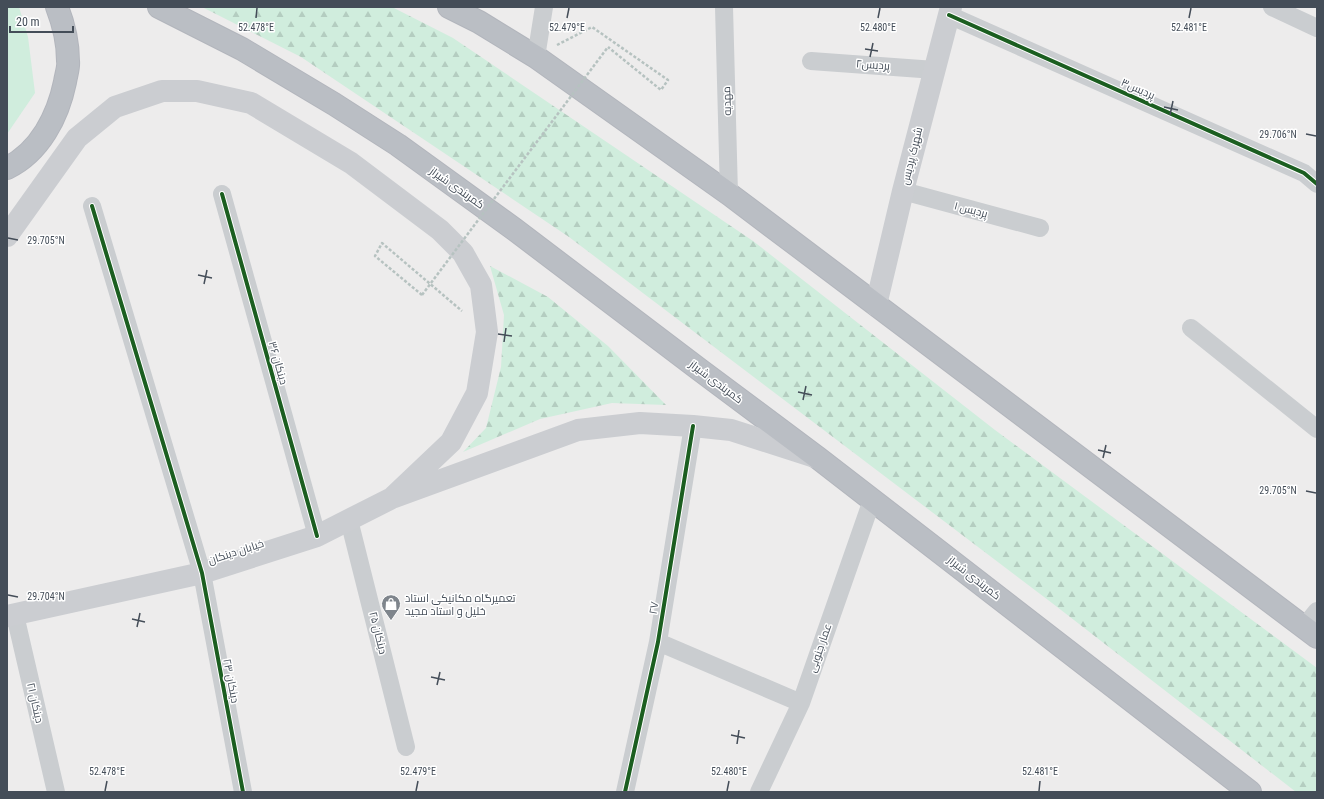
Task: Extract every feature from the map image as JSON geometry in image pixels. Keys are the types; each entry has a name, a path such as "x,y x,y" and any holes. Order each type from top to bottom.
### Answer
{"highway":[{"path":"7,168 34,149 48,128 62,97 69,62 64,26 57,7"},
{"name":"کمربندی شیراز","path":"159,7 242,49 334,104 398,145 514,228 818,458 1250,792"},
{"path":"449,7 479,22 536,57 729,194 876,305 1313,625"},
{"path":"464,7 479,22"}],"main road":[{"name":"شهرک پردیس","path":"876,305 903,191 950,11"},
{"path":"7,236 77,138 115,108 162,91 197,91 251,103 351,163 440,230 463,253 481,285 487,332 477,393 451,442 392,498"},
{"path":"392,498 578,430 640,423 731,430 818,458"},
{"name":"خیابان دینکان","path":"11,615 202,573 317,536 392,498"}],"street":[{"path":"536,57 544,7"},
{"name":"مهدیه","path":"724,7 729,194"},
{"path":"1272,7 1317,28"},
{"name":"پردیس۳","path":"950,11 1304,173 1317,184"},
{"name":"پردیس۲","path":"811,61 935,70"},
{"name":"پردیس ۱","path":"903,191 1040,228"},
{"name":"۳۶ دینکان","path":"222,194 317,536"},
{"name":"۲۳ دینکان","path":"92,206 202,573 243,792"},
{"path":"1191,328 1317,429"},
{"name":"۲۷","path":"626,792 658,642 693,426"},
{"name":"عمار جنوبی","path":"759,792 801,703 872,500"},
{"name":"۲۵ دینکان","path":"349,520 406,747"},
{"name":"۲۱ دینکان","path":"11,615 56,792"},
{"path":"658,642 801,703"}],"path":[{"path":"487,332 382,244 375,256 422,295 608,47 661,90 668,80 592,27 536,57"}],"green space":[{"path":"7,7 19,7 28,37 35,93 7,134"},
{"path":"202,7 392,7 453,38 753,241 995,430 1317,668 1317,792 1296,792 1052,603 569,237 301,57"},
{"path":"490,266 548,297 608,346 666,405 612,403 540,419 463,452 486,428 501,367 504,315"}],"cycle path":[{"path":"949,15 1304,173 1317,184"},
{"path":"222,194 317,536"},
{"path":"92,206 202,573 243,792"},
{"path":"625,792 658,642 693,426"}],"place":[{"name":"تعمیرگاه مکانیکی استاد خلیل و استاد مجید","path":"391,621"}]}
